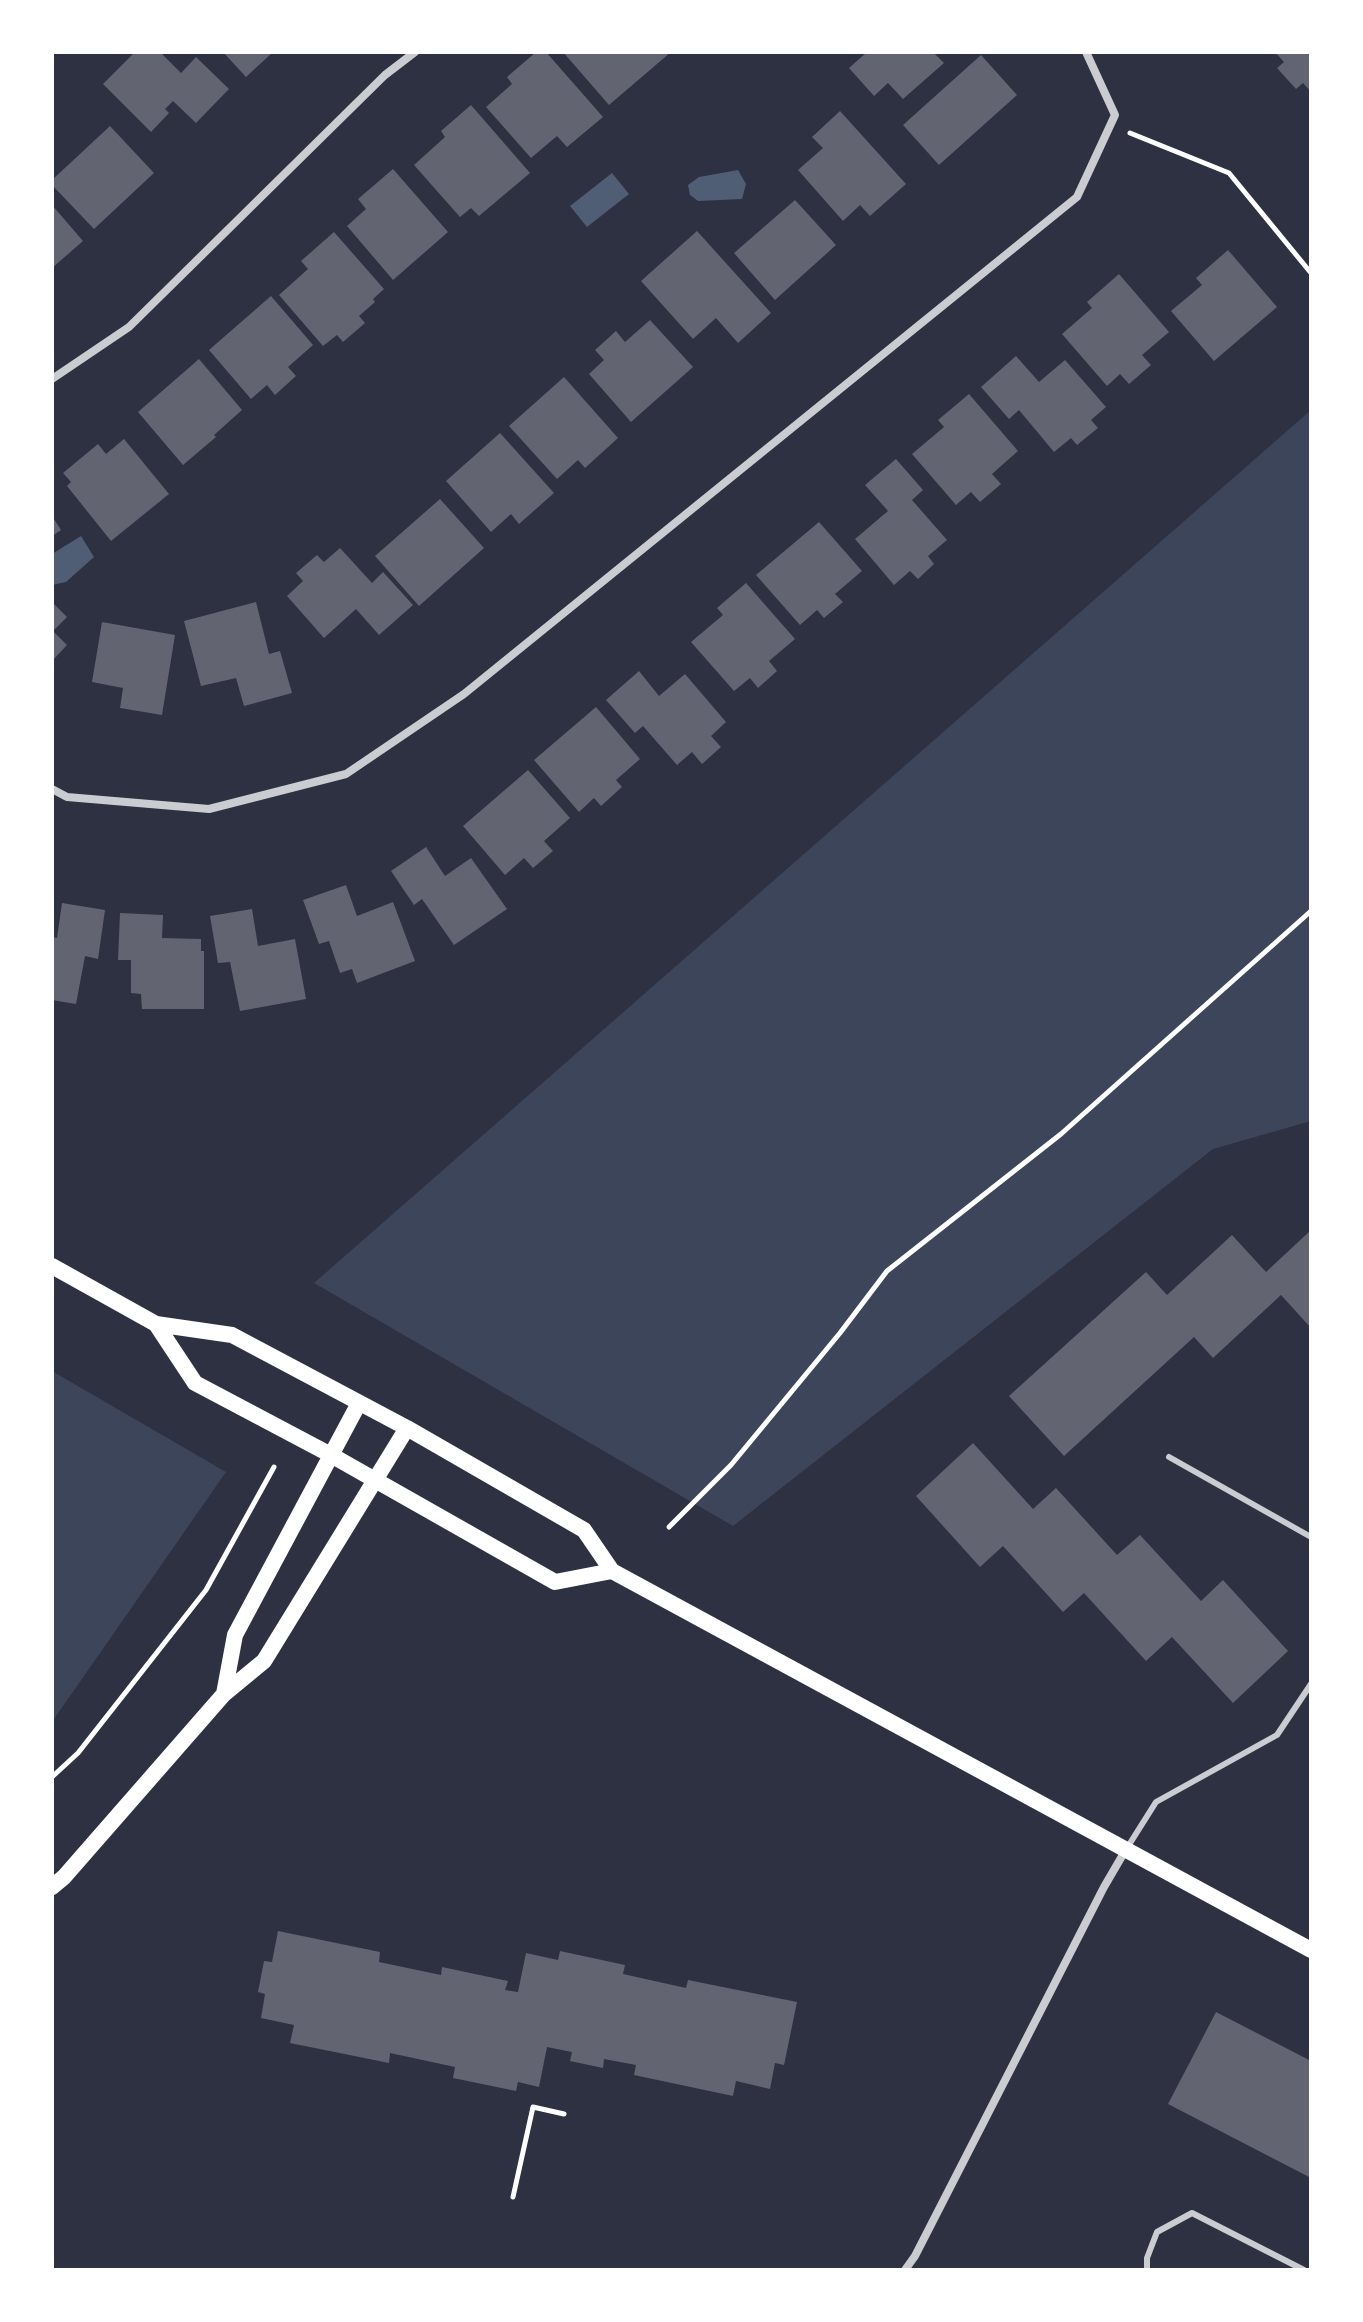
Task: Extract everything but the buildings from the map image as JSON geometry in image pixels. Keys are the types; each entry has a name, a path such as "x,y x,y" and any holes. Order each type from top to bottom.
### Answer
{"main road":[{"path":"52,1266 156,1324 232,1335 407,1428 584,1530 612,1571 1311,1950"},
{"path":"156,1324 195,1383 331,1455 555,1582 612,1571"},
{"path":"224,1694 235,1635 359,1403"},
{"path":"52,1887 224,1694 264,1661 407,1428"}],"street":[{"path":"52,379 129,327 385,75 415,52"},
{"path":"52,789 67,797 209,809 346,774 464,694 1077,197 1115,115 1086,52"},
{"path":"905,2270 1125,1851"}],"lane":[{"path":"1169,1457 1311,1537"},
{"path":"1125,1851 1156,1802 1277,1735 1311,1684"},
{"path":"1147,2270 1147,2258 1157,2232 1192,2213 1304,2270"}],"path":[{"path":"1110,126 1229,173 1311,273"},
{"path":"669,1527 731,1465 887,1271 1061,1134 1311,911"},
{"path":"52,1777 78,1753 206,1590 274,1467"},
{"path":"513,2197 533,2107 564,2114"}],"shaded area":[{"path":"738,170 746,184 742,199 698,201 690,195 688,185 699,177"},
{"path":"612,173 629,194 587,227 570,206"},
{"path":"1311,410 1311,1121 1213,1149 733,1526 314,1283"},
{"path":"81,536 94,557 66,582 52,585 52,554"},
{"path":"52,1371 226,1472 52,1722"}]}
